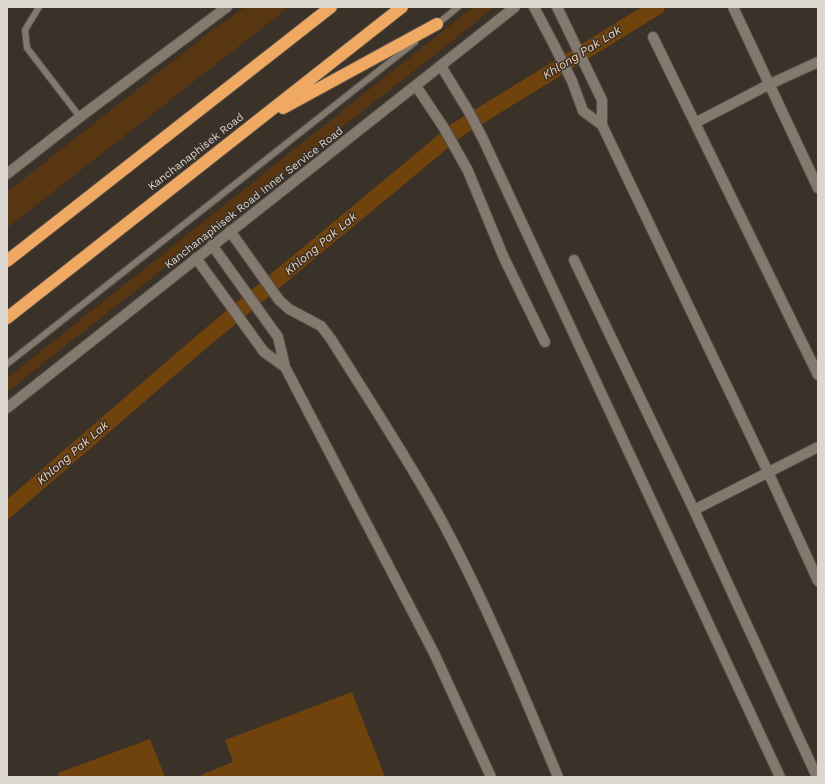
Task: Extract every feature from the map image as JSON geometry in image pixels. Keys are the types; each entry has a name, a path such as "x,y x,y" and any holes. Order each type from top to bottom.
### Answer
{"highway":[{"path":"7,261 331,7"},
{"name":"Kanchanaphisek Road","path":"7,318 402,7"},
{"path":"252,125 437,24"}],"street":[{"path":"7,174 80,117 227,7"},
{"name":"Kanchanaphisek Road Inner Service Road","path":"7,408 515,7"},
{"path":"534,7 553,42 572,82 583,110 602,125"},
{"path":"557,7 602,100 602,125 768,472 818,581"},
{"path":"733,7 818,188"},
{"path":"653,38 818,375"},
{"path":"695,123 770,84 818,62"},
{"path":"442,66 483,139 780,777"},
{"path":"416,86 444,128 468,171 504,258 545,342"},
{"path":"230,231 279,300 289,309 321,326 331,339 412,467 447,531 502,644 558,777"},
{"path":"212,245 278,337 285,367 434,653 491,777"},
{"path":"196,258 264,352 285,367"},
{"path":"574,260 694,510 817,777"},
{"path":"694,510 818,447"}],"lane":[{"path":"40,7 25,30 27,48 80,117"},
{"path":"7,364 458,7"}],"shaded area":[{"path":"245,7 289,7 7,228 7,192 210,32"},
{"path":"473,7 495,7 7,392 7,378"},
{"path":"352,692 385,777 202,777 201,775 233,762 225,740"},
{"path":"150,739 165,777 59,777 58,773"}],"waterway":[{"name":"Khlong Pak Lak","path":"7,510 199,344 457,130 657,7"}]}
